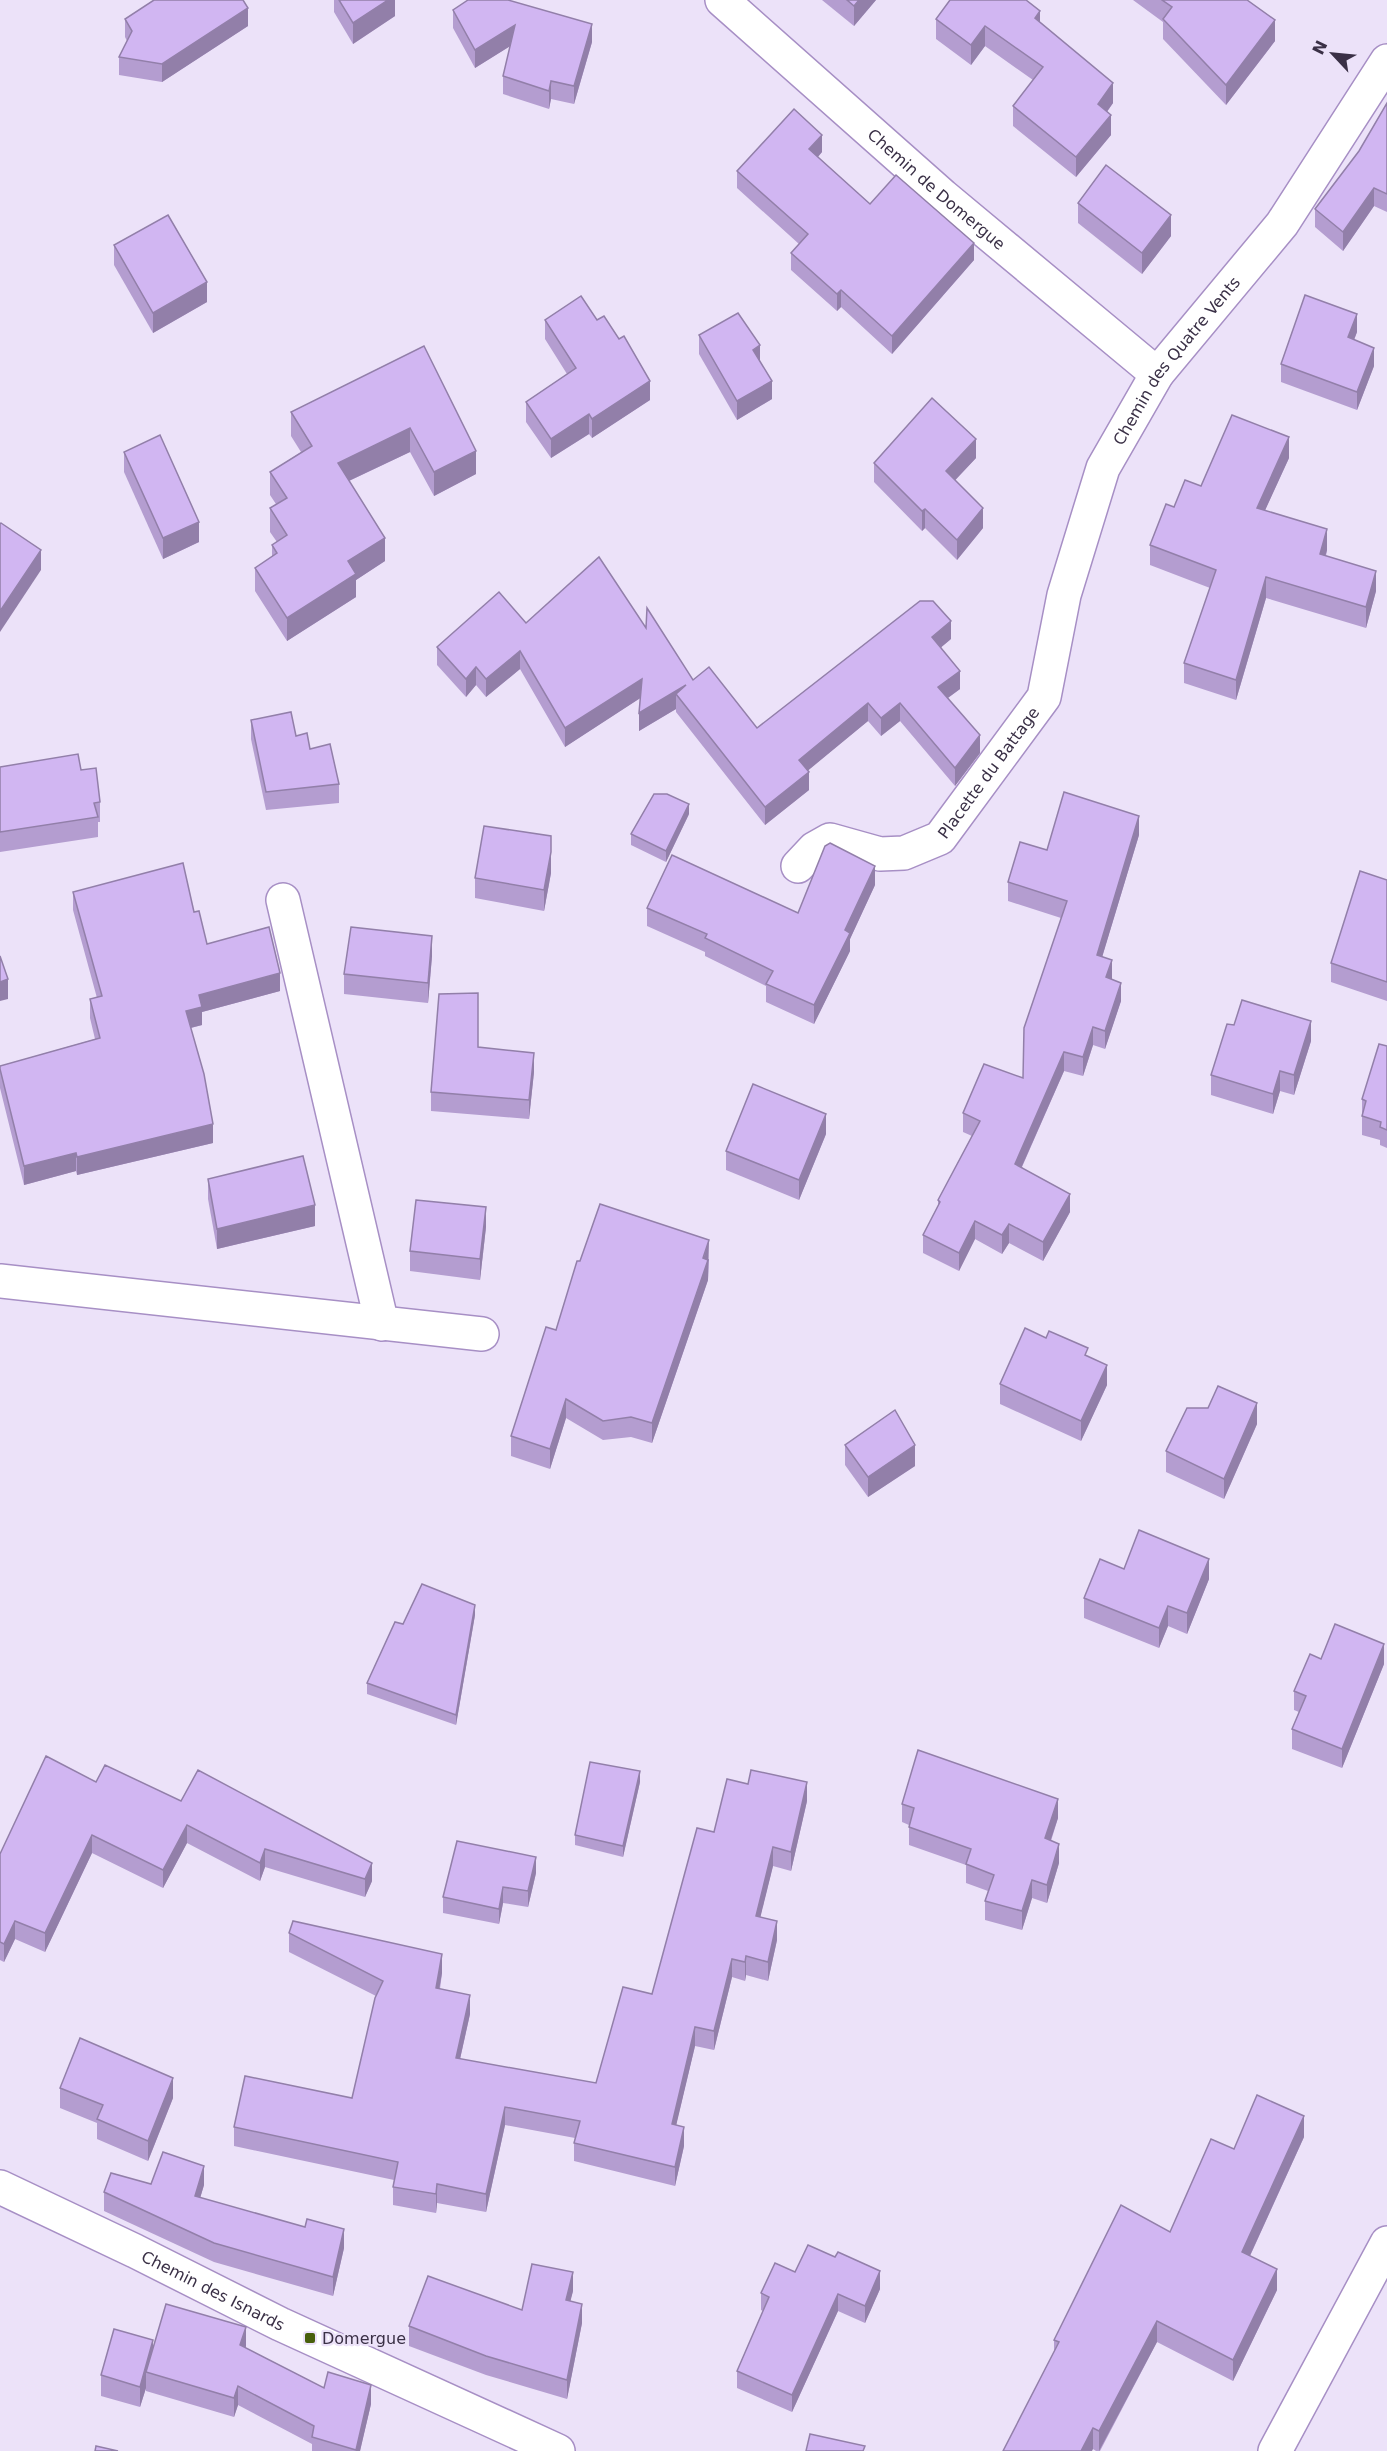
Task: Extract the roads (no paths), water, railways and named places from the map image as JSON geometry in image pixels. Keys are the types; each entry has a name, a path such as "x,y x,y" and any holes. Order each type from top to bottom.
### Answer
{"street":[{"name":"Chemin de Domergue","path":"722,0 943,196 1156,374"},
{"name":"Chemin des Quatre Vents","path":"1044,696 1064,595 1103,468 1156,374 1282,224 1387,61"},
{"name":"Placette du Battage","path":"798,866 814,849 830,840 880,854 904,853 940,838 1044,696"},
{"path":"283,900 382,1324"},
{"path":"0,1281 482,1334"},
{"name":"Chemin des Isnards","path":"0,2187 135,2251 280,2324 558,2451"},
{"path":"1275,2451 1387,2243"}],"place":[{"name":"Domergue","path":"310,2338"}]}
